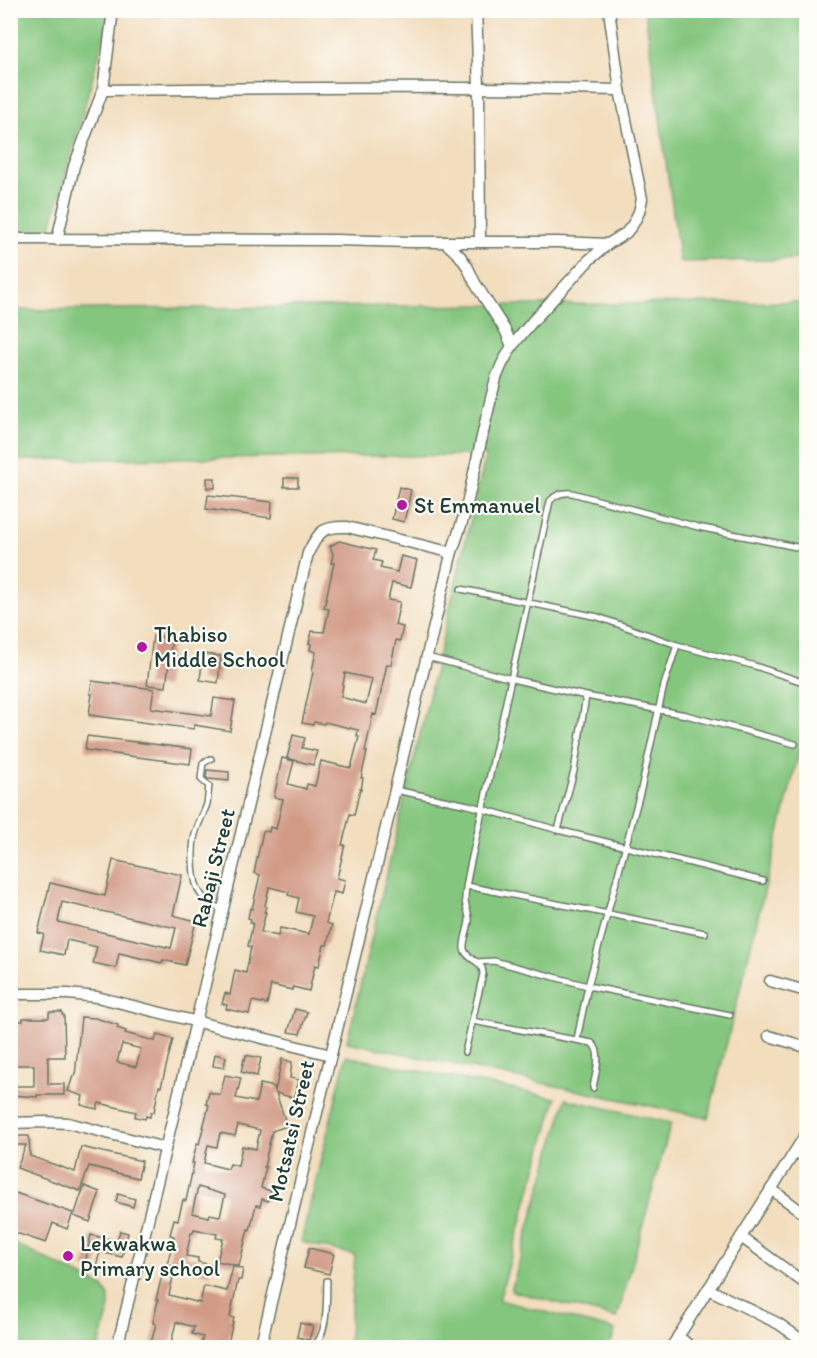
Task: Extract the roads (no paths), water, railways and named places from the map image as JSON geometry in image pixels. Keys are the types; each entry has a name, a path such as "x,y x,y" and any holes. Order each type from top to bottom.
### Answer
{"street":[{"path":"57,240 74,166 103,90 113,10"},
{"path":"476,10 480,242"},
{"path":"331,1055 450,555 465,513 496,378 512,346 532,322 590,260 608,244 626,233 639,212 642,200 620,90 609,10"},
{"path":"103,90 312,87 620,90"},
{"path":"10,240 334,240 608,244"},
{"path":"446,243 467,266 512,346"},
{"name":"Rabaji Street","path":"117,1347 308,553 319,535 332,526 347,527 445,551 450,555"},
{"path":"770,981 807,991"},
{"name":"Motsatsi Street","path":"10,994 68,994 97,997 331,1055 260,1347"},
{"path":"769,1036 807,1047"},
{"path":"10,1123 68,1123 165,1148"},
{"path":"671,1347 807,1134"},
{"path":"795,1152 807,1156"},
{"path":"771,1189 807,1215"},
{"path":"741,1237 807,1284"},
{"path":"708,1289 779,1324 807,1343"},
{"path":"678,1336 693,1347"}],"lane":[{"path":"465,1052 483,968 468,955 464,948 470,918 465,909 465,896 549,504 553,498 561,494 572,494 698,527 807,549"},
{"path":"461,589 597,617 677,645 807,683"},
{"path":"577,1039 588,986 640,789 664,685 677,645"},
{"path":"427,657 586,696 686,715 795,744"},
{"path":"558,830 574,771 586,696"},
{"path":"211,759 203,763 201,770 201,779 209,786 207,803 194,840 193,870 197,888 204,899 212,906 224,909"},
{"path":"395,790 483,809 763,881"},
{"path":"467,886 705,933"},
{"path":"477,962 494,961 588,986 730,1015"},
{"path":"472,1021 591,1042 596,1046 598,1056 593,1088"},
{"path":"312,1347 320,1339 324,1328 327,1281"}],"place":[{"name":"St Emmanuel","path":"402,505"},
{"name":"Thabiso Middle School","path":"142,647"},
{"name":"Lekwakwa Primary school","path":"68,1256"}]}
